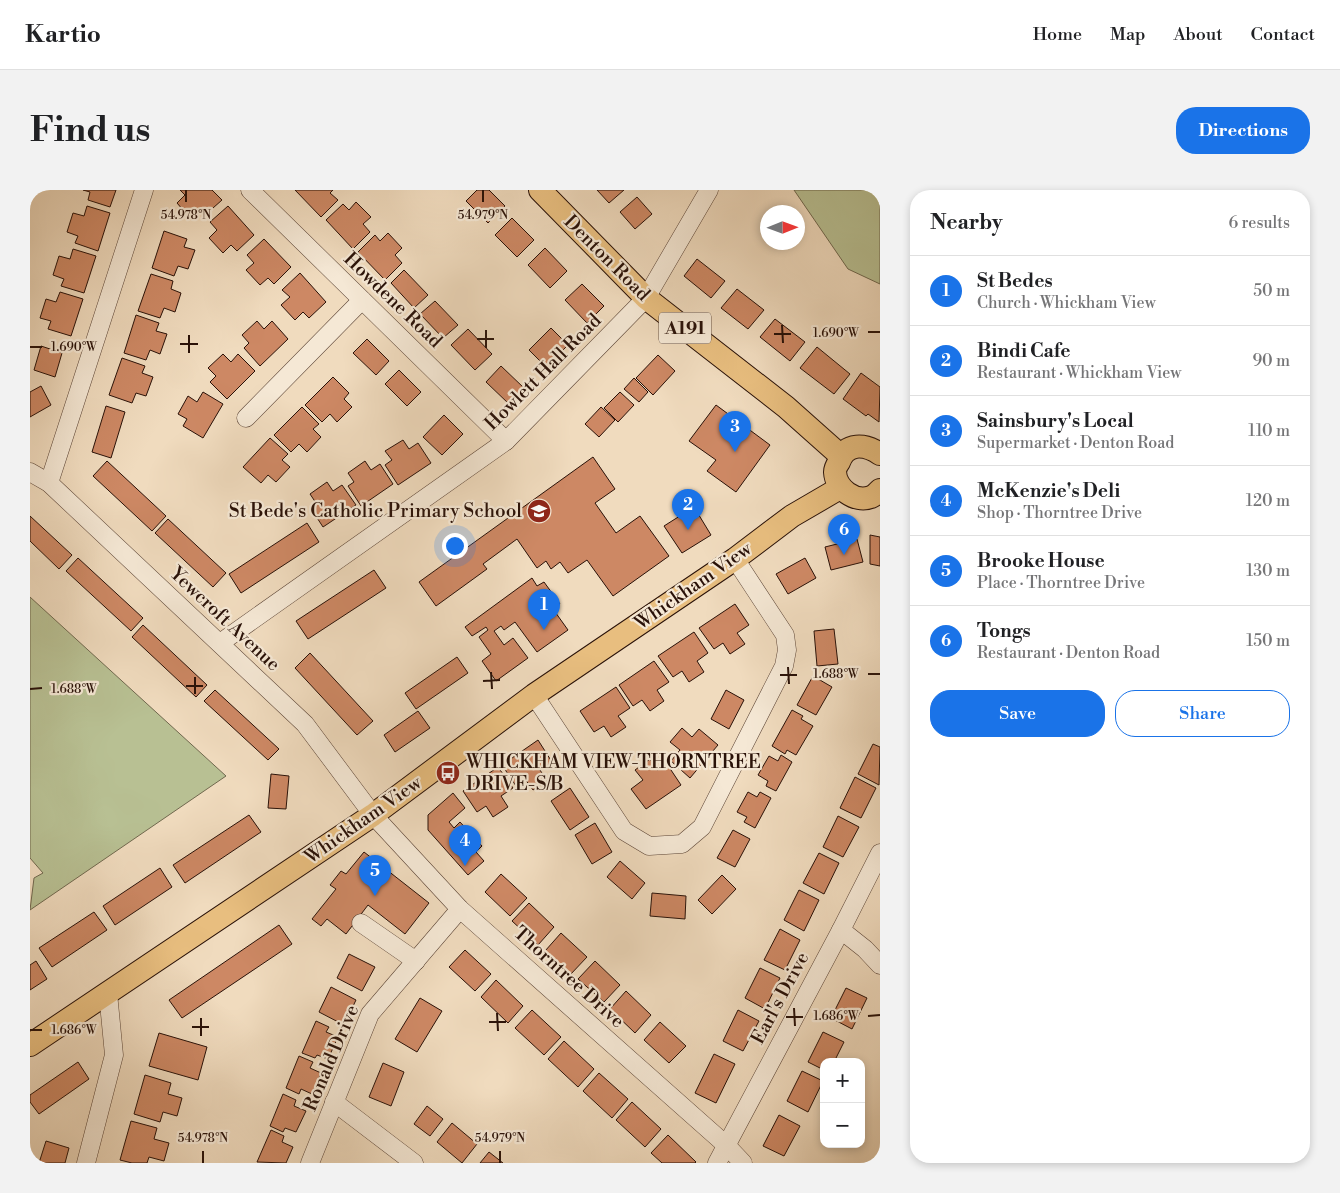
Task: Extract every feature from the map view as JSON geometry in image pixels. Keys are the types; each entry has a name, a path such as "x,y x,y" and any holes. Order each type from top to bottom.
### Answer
{"main road":[{"name":"Denton Road","path":"540,190 646,298 786,407 841,456"},
{"path":"880,454 869,446 853,447 841,456 835,472 840,488 854,498 871,497 880,490"},
{"name":"Whickham View","path":"30,1045 373,815 534,695 735,559 792,516 840,488"}],"street":[{"path":"49,483 144,190"},
{"name":"Howdene Road","path":"250,190 506,441"},
{"name":"Howlett Hall Road","path":"220,643 506,441 646,298 709,190"},
{"path":"246,418 362,300"},
{"name":"Yewcroft Avenue","path":"30,472 49,483 305,724 373,815"},
{"path":"534,695 624,831 649,846 682,844 702,827 784,666 787,650 785,635 735,559"},
{"name":"Thorntree Drive","path":"373,815 460,909 726,1145 743,1163"},
{"name":"Earl's Drive","path":"717,1163 880,853"},
{"name":"Ronald Drive","path":"310,1163 370,1014 460,909"},
{"path":"361,923 416,961"},
{"path":"841,930 865,949 880,965"},
{"path":"86,1163 114,1055 108,994"},
{"path":"334,1102 414,1163"}],"green space":[{"path":"794,190 880,190 880,284 848,269"},
{"path":"30,597 226,776 30,910 34,878 43,873 30,858"}],"building":[{"path":"83,190 116,190 110,207 88,200 90,192"},
{"path":"180,190 212,190 222,200 204,216 199,210 190,218 177,203 185,195"},
{"path":"295,190 333,190 330,193 338,200 321,217"},
{"path":"477,190 489,190 505,206 488,223 466,201"},
{"path":"597,190 624,190 609,203"},
{"path":"637,197 652,214 635,229 620,212"},
{"path":"356,202 371,217 363,224 370,232 353,249 326,220 343,204 349,210"},
{"path":"87,206 110,213 98,251 75,243 78,236 67,232 73,213 84,216"},
{"path":"228,206 254,235 237,251 231,245 223,253 209,238 217,230 210,222"},
{"path":"512,218 534,240 517,257 495,235"},
{"path":"164,231 187,239 184,247 195,250 188,269 178,266 174,276 152,268"},
{"path":"388,233 402,248 395,255 402,263 385,280 358,252 375,235 380,241"},
{"path":"264,239 291,267 274,284 268,278 260,285 246,270 254,263 247,255"},
{"path":"545,248 567,271 550,288 528,265"},
{"path":"73,249 96,256 84,293 61,286 64,279 53,275 59,256 70,259"},
{"path":"697,259 725,281 711,298 684,276"},
{"path":"404,270 428,295 414,308 391,283"},
{"path":"300,273 326,302 309,318 303,312 295,320 281,305 290,297 282,290"},
{"path":"151,274 173,281 171,289 181,293 175,312 164,308 160,318 138,311"},
{"path":"582,284 604,306 587,323 565,300"},
{"path":"737,289 764,310 748,329 721,308"},
{"path":"60,292 83,299 71,336 48,329 51,321 40,318 46,299 56,302"},
{"path":"435,301 458,325 443,338 420,314"},
{"path":"136,315 159,323 156,331 167,334 160,354 150,350 146,360 124,353"},
{"path":"775,319 805,342 790,361 760,337"},
{"path":"257,321 264,329 272,321 288,339 260,366 244,348 249,343 242,335"},
{"path":"551,328 568,345 546,367 529,350"},
{"path":"468,329 492,354 475,370 451,345"},
{"path":"367,339 389,361 376,375 353,353"},
{"path":"41,346 62,353 55,377 34,370"},
{"path":"817,347 850,374 834,394 800,368"},
{"path":"223,354 231,362 238,354 255,371 227,399 210,382 216,376 208,368"},
{"path":"658,355 675,371 653,395 636,378"},
{"path":"122,358 145,366 142,373 153,377 146,396 136,393 132,403 109,395"},
{"path":"501,366 524,388 509,404 486,382"},
{"path":"399,370 421,392 407,406 385,384"},
{"path":"861,373 880,387 879,422 868,414 866,416 843,399"},
{"path":"333,377 349,393 344,399 352,407 337,422 330,414 322,422 305,405"},
{"path":"634,378 648,392 639,402 624,389"},
{"path":"41,386 51,405 30,417 30,392"},
{"path":"203,392 223,404 203,438 183,426 187,419 178,414 188,396 197,402"},
{"path":"620,392 634,405 618,422 604,408"},
{"path":"716,405 770,445 736,492 707,471 716,460 689,441"},
{"path":"106,406 125,412 111,458 92,452"},
{"path":"302,407 319,424 313,429 321,437 307,452 299,444 291,452 274,435"},
{"path":"601,407 615,420 599,437 585,424"},
{"path":"444,415 463,434 442,455 423,437"},
{"path":"270,438 288,454 282,460 290,467 276,482 268,475 261,483 243,467"},
{"path":"403,440 409,449 418,443 431,463 398,485 385,465 392,460 385,451"},
{"path":"593,457 615,489 595,503 616,533 640,516 669,556 613,596 587,560 568,573 560,562 551,569 546,561 537,568 517,539 483,564 487,569 436,606 419,582"},
{"path":"107,461 166,516 152,531 93,476"},
{"path":"365,461 371,470 380,464 393,484 361,506 348,486 354,482 348,473"},
{"path":"327,482 333,491 342,485 356,505 323,527 310,507 316,503 310,494"},
{"path":"694,507 711,535 682,553 664,526"},
{"path":"30,516 72,555 59,569 30,541"},
{"path":"168,519 226,573 213,587 155,533"},
{"path":"307,523 319,542 241,593 229,574"},
{"path":"870,535 880,537 880,566 870,564"},
{"path":"857,539 863,562 831,570 825,547"},
{"path":"78,558 143,618 131,631 66,571"},
{"path":"805,558 816,578 788,594 776,574"},
{"path":"374,570 386,588 308,639 296,621"},
{"path":"532,578 537,586 544,582 560,604 553,609 568,630 537,652 515,622 504,630 501,626 494,631 504,645 513,638 528,658 496,681 482,661 491,654 479,637 488,630 486,627 472,636 465,627"},
{"path":"735,604 749,625 737,633 745,644 730,654 723,643 714,649 699,628"},
{"path":"143,625 207,685 196,697 132,637"},
{"path":"834,629 838,664 817,666 814,631"},
{"path":"694,632 708,653 697,661 704,672 689,682 682,671 673,677 658,656"},
{"path":"310,653 373,721 357,735 295,668"},
{"path":"457,657 468,673 416,709 405,693"},
{"path":"654,661 669,682 657,690 664,701 650,711 642,700 633,706 619,685"},
{"path":"813,676 832,687 816,715 797,705"},
{"path":"616,687 630,708 618,716 626,727 611,737 604,726 594,732 580,711"},
{"path":"215,690 279,749 268,760 204,701"},
{"path":"726,690 744,700 729,729 711,719"},
{"path":"792,710 803,716 801,719 813,726 796,755 787,750 785,754 772,746"},
{"path":"418,711 430,728 395,752 384,735"},
{"path":"682,728 692,737 699,729 718,745 690,778 671,761 680,750 670,742"},
{"path":"538,740 552,762 540,770 547,781 533,790 525,779 516,786 502,765"},
{"path":"873,744 880,747 879,785 858,774"},
{"path":"781,755 792,762 776,791 766,786 768,781 758,775 769,756 778,761"},
{"path":"650,759 657,770 667,764 681,785 646,809 631,789 643,780 635,770"},
{"path":"498,767 513,788 501,796 508,807 493,817 486,806 477,812 463,791"},
{"path":"271,774 289,776 286,809 268,808"},
{"path":"855,777 876,788 861,818 840,808"},
{"path":"570,788 589,817 570,830 551,801"},
{"path":"748,792 757,797 760,792 771,798 755,828 744,822 747,817 737,812"},
{"path":"453,793 465,808 449,822 454,828 460,822 482,846 476,852 484,861 468,875 428,830 428,815"},
{"path":"249,815 261,832 185,883 173,865"},
{"path":"838,816 859,827 843,857 823,847"},
{"path":"595,823 612,852 592,864 575,835"},
{"path":"733,830 750,839 735,867 717,858"},
{"path":"364,852 429,903 405,934 368,905 346,934 327,919 321,926 312,919 336,889 330,885 341,871 346,874"},
{"path":"819,853 839,863 824,894 803,883"},
{"path":"620,861 645,883 632,899 607,877"},
{"path":"160,868 172,887 115,925 103,906"},
{"path":"501,874 527,898 510,916 485,892"},
{"path":"722,875 736,889 712,914 698,900"},
{"path":"799,890 819,900 804,931 784,920"},
{"path":"652,893 686,896 685,919 650,916"},
{"path":"529,903 554,927 538,945 512,921"},
{"path":"94,912 107,930 52,967 39,948"},
{"path":"279,925 292,944 182,1018 169,1000"},
{"path":"780,929 800,940 785,970 764,960"},
{"path":"561,933 587,957 570,975 545,951"},
{"path":"465,950 491,974 475,991 449,967"},
{"path":"349,954 375,967 362,991 337,978"},
{"path":"36,961 47,979 30,990 30,965"},
{"path":"595,961 620,985 604,1002 578,979"},
{"path":"760,968 780,978 765,1009 745,998"},
{"path":"496,980 523,1006 508,1023 481,997"},
{"path":"331,987 356,1000 344,1025 319,1012"},
{"path":"846,988 867,998 852,1029 831,1018"},
{"path":"626,991 651,1015 635,1033 610,1009"},
{"path":"420,998 442,1011 417,1052 395,1039"},
{"path":"532,1010 561,1037 544,1055 515,1028"},
{"path":"738,1010 759,1021 743,1051 723,1041"},
{"path":"316,1021 329,1027 326,1032 338,1037 328,1059 317,1055 315,1058 302,1053"},
{"path":"660,1022 686,1046 669,1063 644,1040"},
{"path":"823,1032 844,1042 836,1058 820,1058 820,1068 808,1062"},
{"path":"159,1033 207,1047 198,1080 149,1066"},
{"path":"564,1041 594,1069 578,1087 548,1059"},
{"path":"714,1054 735,1064 716,1103 695,1093"},
{"path":"299,1056 313,1062 310,1068 321,1073 312,1094 301,1089 299,1094 286,1088"},
{"path":"78,1062 89,1079 39,1114 30,1102 30,1095"},
{"path":"383,1063 404,1072 391,1106 369,1097"},
{"path":"802,1071 820,1080 820,1087 808,1112 787,1101"},
{"path":"599,1073 628,1099 612,1118 583,1091"},
{"path":"145,1075 171,1083 168,1094 182,1098 177,1116 163,1112 160,1122 134,1114"},
{"path":"283,1094 296,1100 294,1106 306,1111 296,1132 285,1128 283,1132 270,1126"},
{"path":"632,1102 661,1129 645,1147 616,1120"},
{"path":"427,1106 443,1119 430,1136 414,1124"},
{"path":"779,1115 800,1126 784,1156 763,1146"},
{"path":"131,1121 157,1128 154,1139 169,1143 164,1161 149,1157 147,1163 132,1163 120,1160"},
{"path":"452,1123 477,1144 462,1163 437,1142"},
{"path":"271,1130 284,1136 282,1142 293,1147 286,1163 257,1162"},
{"path":"668,1135 695,1163 662,1163 651,1153"},
{"path":"46,1141 69,1148 65,1163 39,1163"},
{"path":"489,1152 503,1163 480,1163"}],"place":[{"name":"Sainsbury's Local","path":"735,452"},
{"name":"St Bede's Catholic Primary School","path":"539,511"},
{"name":"Bindi Cafe","path":"688,530"},
{"name":"Tongs","path":"844,555"},
{"name":"St Bedes","path":"544,630"},
{"name":"WHICKHAM VIEW-THORNTREE DRIVE-S/B","path":"448,773"},
{"name":"McKenzie's Deli","path":"465,866"},
{"name":"Brooke House","path":"375,896"}]}
